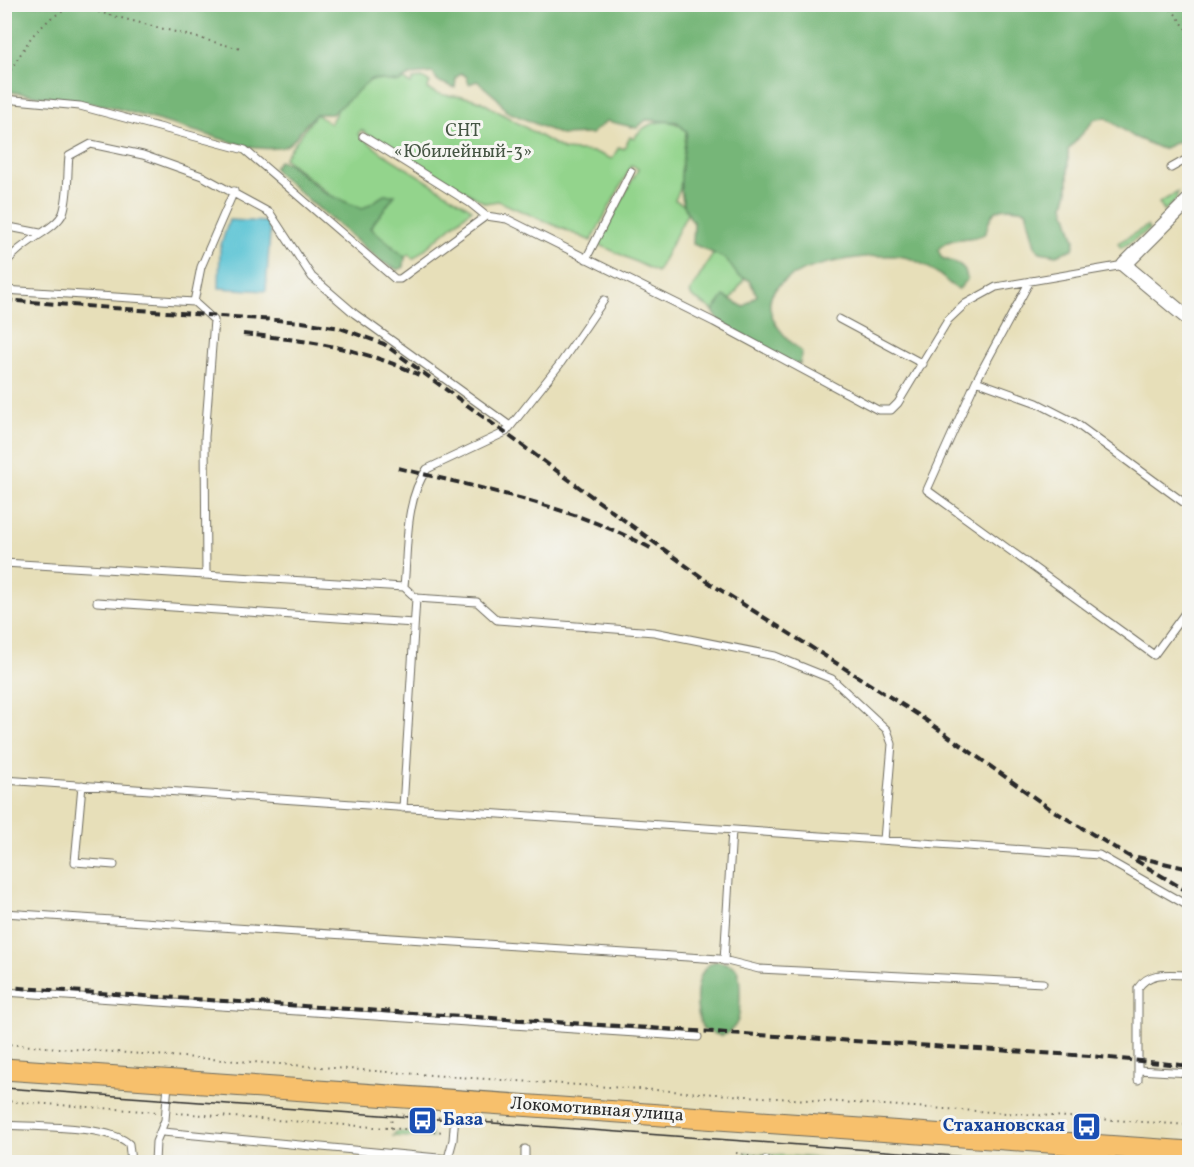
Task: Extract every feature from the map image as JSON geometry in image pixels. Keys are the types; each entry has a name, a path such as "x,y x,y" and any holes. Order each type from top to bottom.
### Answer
{"main road":[{"name":"Локомотивная улица","path":"4,1069 455,1109 1190,1152"}],"street":[{"path":"1190,199 1124,265 1190,320"}],"lane":[{"path":"4,99 80,106 245,150 395,279 400,279 428,260 486,216"},
{"path":"363,136 470,202 486,216 507,219 714,322 878,410 891,410 923,364 948,320 965,304 996,287 1124,265"},
{"path":"4,266 16,250 57,223 63,212 69,156 91,144 143,155 202,176 234,191 270,213 312,277 355,314 510,426"},
{"path":"1171,168 1187,159 1190,161"},
{"path":"586,259 631,171"},
{"path":"194,302 201,267 234,191"},
{"path":"4,226 40,233"},
{"path":"1030,281 976,381 927,490 1154,655 1190,606"},
{"path":"4,290 194,302 214,320 205,436 206,575"},
{"path":"404,587 413,496 423,474 427,469 506,432 560,364 604,300"},
{"path":"839,319 923,364"},
{"path":"976,381 1037,403 1074,422 1190,507"},
{"path":"4,563 404,587 416,598 477,602 497,620 665,634 775,656 832,679 887,730 892,744 884,840"},
{"path":"403,808 416,598"},
{"path":"97,602 414,624"},
{"path":"4,780 1099,855 1190,907"},
{"path":"82,786 75,862 114,865"},
{"path":"724,961 732,830"},
{"path":"4,913 724,961 759,969 1043,983"},
{"path":"1138,1080 1138,988 1144,979 1152,975 1190,975"},
{"path":"4,992 698,1037"},
{"path":"1138,1070 1190,1073"},
{"path":"155,1162 156,1142 163,1132 168,1082"},
{"path":"163,1132 448,1161 454,1132 455,1109"},
{"path":"4,1125 98,1132 120,1137 129,1144 131,1162"},
{"path":"525,1149 525,1162"}],"path":[{"path":"1168,4 1190,34"},
{"path":"4,80 32,36 52,17 76,5 240,49"},
{"path":"4,1044 483,1079 1190,1125"},
{"path":"4,1101 454,1132"},
{"path":"391,1128 392,1114 455,1109 505,1122"},
{"path":"736,1153 767,1161"}],"green space":[{"path":"4,5 1189,5 1189,46 1182,65 1189,72 1189,137 1162,149 1134,137 1106,118 1095,119 1068,150 1068,191 1064,205 1075,241 1073,249 1056,255 1040,252 1035,246 1026,210 1004,208 991,217 986,233 949,242 938,250 942,258 959,264 964,270 967,280 959,289 917,261 890,256 870,256 824,264 802,271 784,281 773,293 771,314 778,327 802,352 800,364 788,362 719,321 713,311 724,296 744,307 757,295 749,280 738,276 726,259 693,244 694,223 687,213 681,191 681,167 687,132 677,122 646,120 637,128 607,121 591,134 561,135 506,111 498,99 477,81 469,84 466,76 461,73 456,78 455,88 437,81 433,73 411,75 399,82 371,79 332,114 316,114 284,147 249,147 109,106 5,91"},
{"name":"СНТ «Юбилейный-3»","path":"398,77 411,84 413,79 422,78 430,82 427,89 435,93 480,101 564,150 595,152 612,159 619,147 624,149 630,137 634,139 644,128 652,124 667,122 681,126 686,132 680,189 675,200 690,208 657,272 598,244 638,169 632,165 591,241 498,201 485,203 361,130 358,134 382,153 472,209 413,259 408,254 404,259 391,248 393,246 284,158 316,114 330,124 339,107 371,80"},
{"path":"279,161 288,163 325,193 362,209 384,195 395,195 370,228 405,257 404,267 398,270 382,262 277,173 274,167"},
{"path":"1178,192 1176,200 1164,211 1159,203"},
{"path":"1147,226 1149,230 1121,248 1118,243"},
{"path":"722,239 757,259 721,315 692,297 690,292"},
{"path":"718,961 736,968 740,985 738,1020 731,1030 721,1036 704,1030 700,1023 697,1002 699,980 703,971 709,964"},
{"path":"396,1132 431,1134 434,1138 393,1136"},
{"path":"745,1153 874,1162 744,1162"}],"water":[{"path":"229,220 267,222 270,233 266,291 219,288 220,248"}],"tram line":[{"path":"4,1088 1038,1162"}],"railway":[{"path":"4,300 302,322 340,328 384,344 711,584 920,716 1049,808 1190,893"},
{"path":"243,334 289,339 355,352 419,375"},
{"path":"398,468 561,511 593,522 654,550"},
{"path":"1137,857 1190,869"},
{"path":"4,987 1090,1056 1190,1066"}],"place":[{"name":"База","path":"422,1120"},
{"name":"Стахановская","path":"1086,1126"}]}
